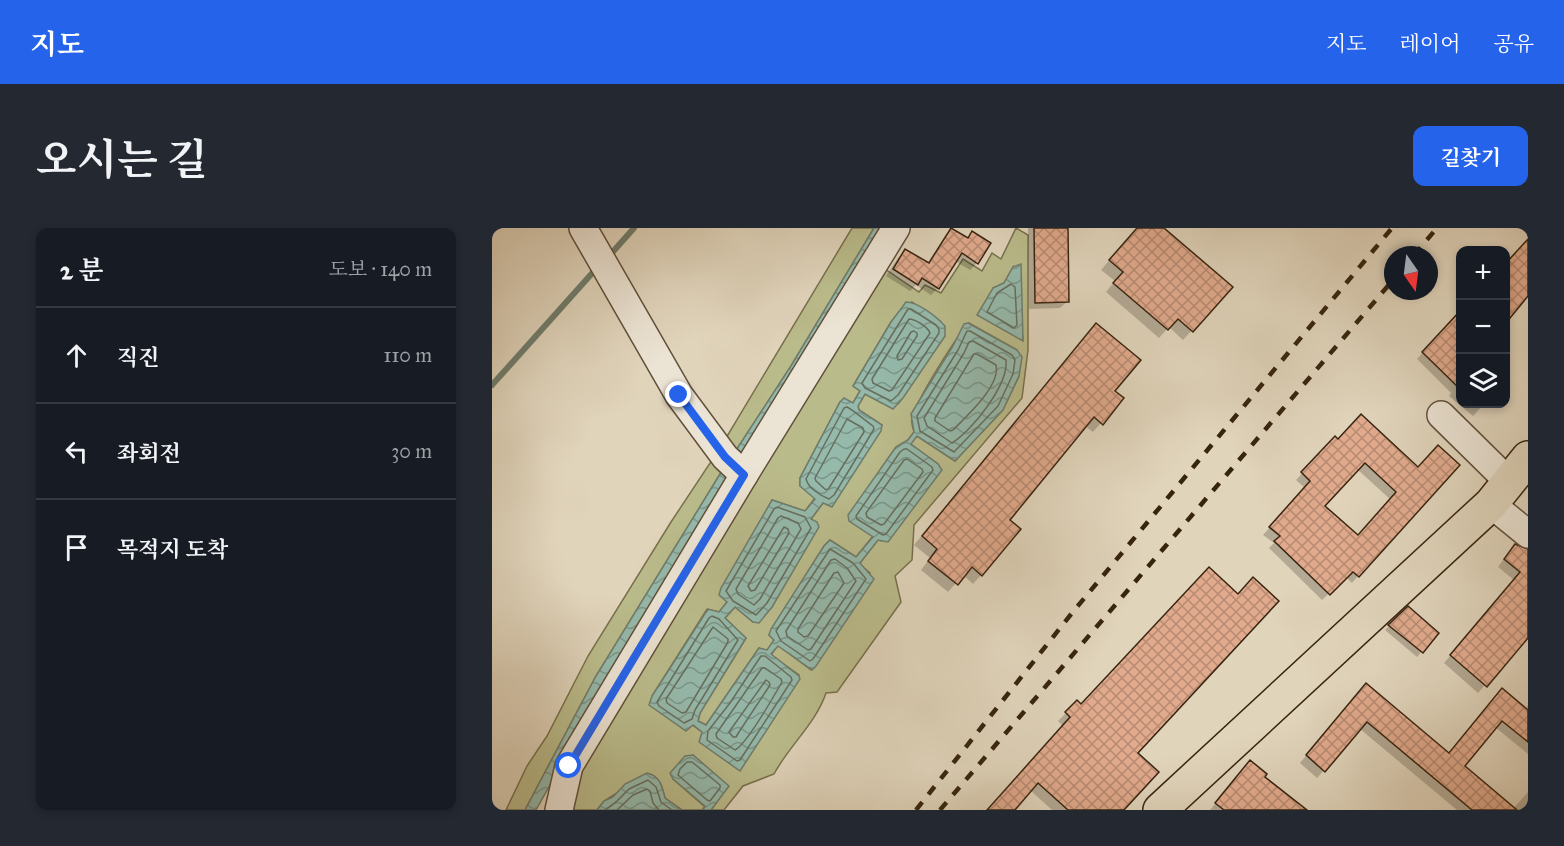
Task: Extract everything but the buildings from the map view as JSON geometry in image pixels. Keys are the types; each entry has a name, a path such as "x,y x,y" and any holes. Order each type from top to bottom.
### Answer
{"main road":[{"path":"1160,810 1509,481"}],"street":[{"path":"583,228 679,395 734,466"},
{"path":"560,810 569,766 734,466 896,228"},
{"path":"1441,415 1509,481 1528,534"}],"green space":[{"path":"852,228 874,228 791,366 733,455 723,443"},
{"path":"1016,228 1028,235 1028,350 1022,398 914,525 912,560 895,576 901,602 837,692 826,693 816,714 774,774 743,786 724,810 711,810 728,786 693,755 673,779 705,807 702,810 682,810 665,798 658,779 647,774 604,801 597,810 570,810 578,772 882,267 919,292 925,285 941,293 963,259 982,271 992,253 1001,259","holes":["1013,267 1023,340 993,288 1004,283","912,302 940,321 945,336 898,404 882,403 865,394 858,406 859,410 882,425 811,519 790,573 772,607 753,622 735,607 725,618 746,638 700,713 698,721 706,725 759,648 767,651 774,640 769,635 824,546 830,540 856,557 873,536 880,470 896,447 908,440 914,432 912,419 920,399 946,355 969,323 1017,350 1019,376 1003,409 955,461 917,436 910,444 938,464 882,541 878,540 859,564 870,573 811,670 778,645 771,655 799,675 739,770 718,754 702,732 652,696 707,609 719,612 727,602 772,500 805,511 815,498 800,486 800,478 840,402 853,403 860,391 853,386 891,322"]},
{"path":"714,457 725,466 596,676 525,810 506,810 527,766 547,736 588,656"}],"water":[{"path":"874,228 883,228 741,461 733,455 791,366"},
{"path":"1021,264 1023,341 977,315 993,288 1004,283 1013,267"},
{"path":"906,302 922,307 937,318 945,326 945,336 893,409 865,394 858,406 859,410 882,425 881,431 832,507 823,503 811,519 817,522 819,527 772,607 759,623 753,622 735,607 725,618 746,638 700,713 698,721 706,725 759,648 767,650 774,640 769,635 771,629 824,546 830,540 856,557 873,537 849,521 848,515 896,447 908,440 914,432 911,414 964,324 968,323 1017,350 1022,357 1019,376 1003,410 955,461 917,436 911,444 938,464 942,470 888,542 878,540 860,563 874,579 816,666 812,670 778,646 771,654 800,679 740,771 699,742 702,732 693,725 686,731 649,705 652,696 708,609 719,612 727,602 719,595 721,588 772,500 805,511 815,499 800,486 800,478 840,402 844,398 853,403 860,391 853,386 891,322"},
{"path":"725,466 733,474 601,693 536,810 525,810 596,676"},
{"path":"693,755 729,786 711,810 702,810 705,806 673,779 670,773 685,756"},
{"path":"647,773 658,779 665,798 682,810 597,810 604,801 613,797 625,784"}],"waterway":[{"path":"610,255 634,228"},
{"path":"492,385 595,270"}],"railway":[{"path":"916,810 1072,613 1392,228"},
{"path":"1422,246 1437,228"},
{"path":"940,810 1384,291"}],"route":[{"path":"569,766 744,475 725,457 679,395"}]}
